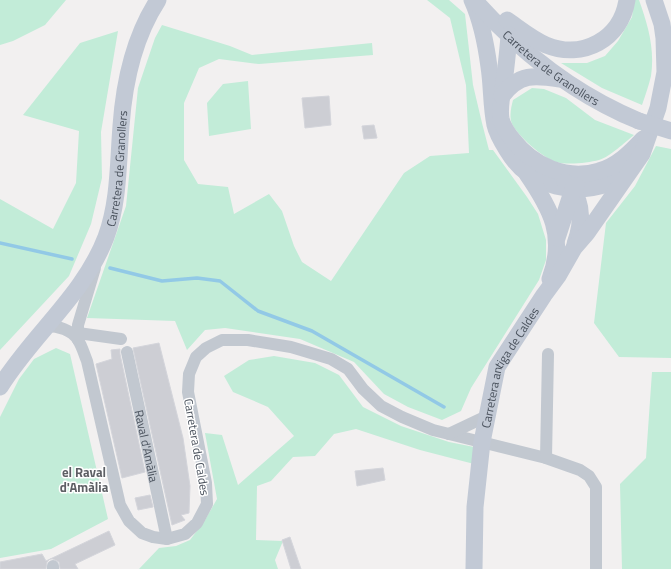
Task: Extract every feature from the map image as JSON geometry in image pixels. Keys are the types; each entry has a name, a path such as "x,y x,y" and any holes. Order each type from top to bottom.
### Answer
{"main road":[{"name":"Carretera de Granollers","path":"47,326 78,287 99,255 106,236 115,204 123,105 127,80 138,41 158,0"},
{"name":"Carretera de Granollers","path":"474,0 487,15 535,59 562,79 596,101 644,127 671,131"},
{"path":"474,0 526,34 546,45 559,49 574,50 586,49 599,43 610,35 624,16 627,0"},
{"path":"474,0 485,38 496,126 503,143 514,160 527,174 546,205 554,222 557,238 557,249 552,274 544,295"},
{"path":"544,295 558,276 574,248 587,233 624,168 644,127 658,108 664,81 668,50 662,24 654,0"},
{"path":"509,35 507,63 500,107 503,124 512,139 534,164 544,173 565,182 573,189 578,202 581,220 580,230 574,248"},
{"path":"502,96 512,84 528,76 562,79"},
{"path":"524,152 537,162 550,169 565,173 589,173 624,168"},
{"path":"557,238 573,189 584,181 624,168"},
{"path":"527,174 552,185 573,189"},
{"name":"Carretera antiga de Caldes","path":"474,569 475,507 482,442 497,367 544,295"},
{"path":"0,387 47,326"}],"street":[{"path":"78,337 78,325 99,255"},
{"path":"47,326 56,326 78,337 121,340"},
{"name":"Carretera de Caldes","path":"78,337 87,361 120,505 129,521 142,533 153,537 167,539 185,534 197,523 207,504 206,482 188,392 189,374 196,356 206,348 222,340 248,340 291,347 331,359 348,369 363,389 381,406 433,430 482,442"},
{"name":"Raval d'Amàlia","path":"127,352 167,539"},
{"path":"546,458 548,354"},
{"path":"449,434 487,416"},
{"name":"Carretera antiga de Caldes","path":"482,442 546,458 580,470 589,476 596,486 596,569"}],"green space":[{"path":"0,0 66,0 45,25 13,41 0,45"},
{"path":"427,0 449,0 465,14 473,85 489,150 493,150 538,214 546,240 546,260 539,280 471,388 461,411 442,420 408,407 384,394 354,362 300,339 225,328 205,330 187,350 175,321 87,318 126,206 138,88 155,38 162,25 230,46 252,55 372,43 373,55 259,64 219,59 199,68 184,103 184,160 198,184 228,187 234,214 269,194 282,211 294,246 302,262 331,281 404,173 430,156 469,153 466,85 450,18"},
{"path":"634,0 639,0 642,9 650,37 652,56 651,76 642,105 602,88 561,63 587,63 605,56 618,41 632,17"},
{"path":"118,31 101,132 102,178 91,224 69,276 0,350 0,199 53,229 76,183 79,131 23,115 80,43"},
{"path":"248,81 251,129 209,136 207,103 223,84"},
{"path":"532,88 544,89 566,98 595,120 634,135 613,153 599,160 583,163 561,163 551,160 525,140 515,129 511,121 513,100"},
{"path":"656,146 671,149 671,358 619,357 594,323 606,223 635,186"},
{"path":"56,348 70,354 108,519 51,549 0,558 0,417 19,379 34,359"},
{"path":"274,356 315,363 339,375 363,407 401,426 449,442 474,447 474,464 420,450 356,429 334,434 315,456 293,457 271,481 257,486 256,540 283,541 275,560 278,569 139,569 159,548 176,546 190,540 205,520 217,499 205,433 222,435 238,485 294,436 268,407 233,392 224,376 249,360"},
{"path":"652,372 671,372 671,569 622,569 620,484 646,458"}],"building":[{"path":"329,96 331,125 305,128 302,98"},
{"path":"374,125 377,138 364,139 362,126"},
{"path":"159,343 183,438 190,486 189,513 181,515 185,520 172,525 133,348"},
{"path":"120,349 145,472 122,478 96,364 112,359 111,350"},
{"path":"383,468 385,480 357,486 355,471"},
{"path":"150,495 153,507 138,510 135,498"},
{"path":"109,531 115,545 75,564 78,569 60,569 59,562 50,559"},
{"path":"290,537 301,569 291,569 282,540"},
{"path":"42,554 46,561 50,559 47,562 46,569 0,569 0,562"}],"waterway":[{"path":"0,243 72,259"},
{"path":"110,268 162,281 197,278 220,281 258,311 312,331 444,407"}],"district":[{"name":"el Raval d'Amàlia","path":"84,480"}]}
